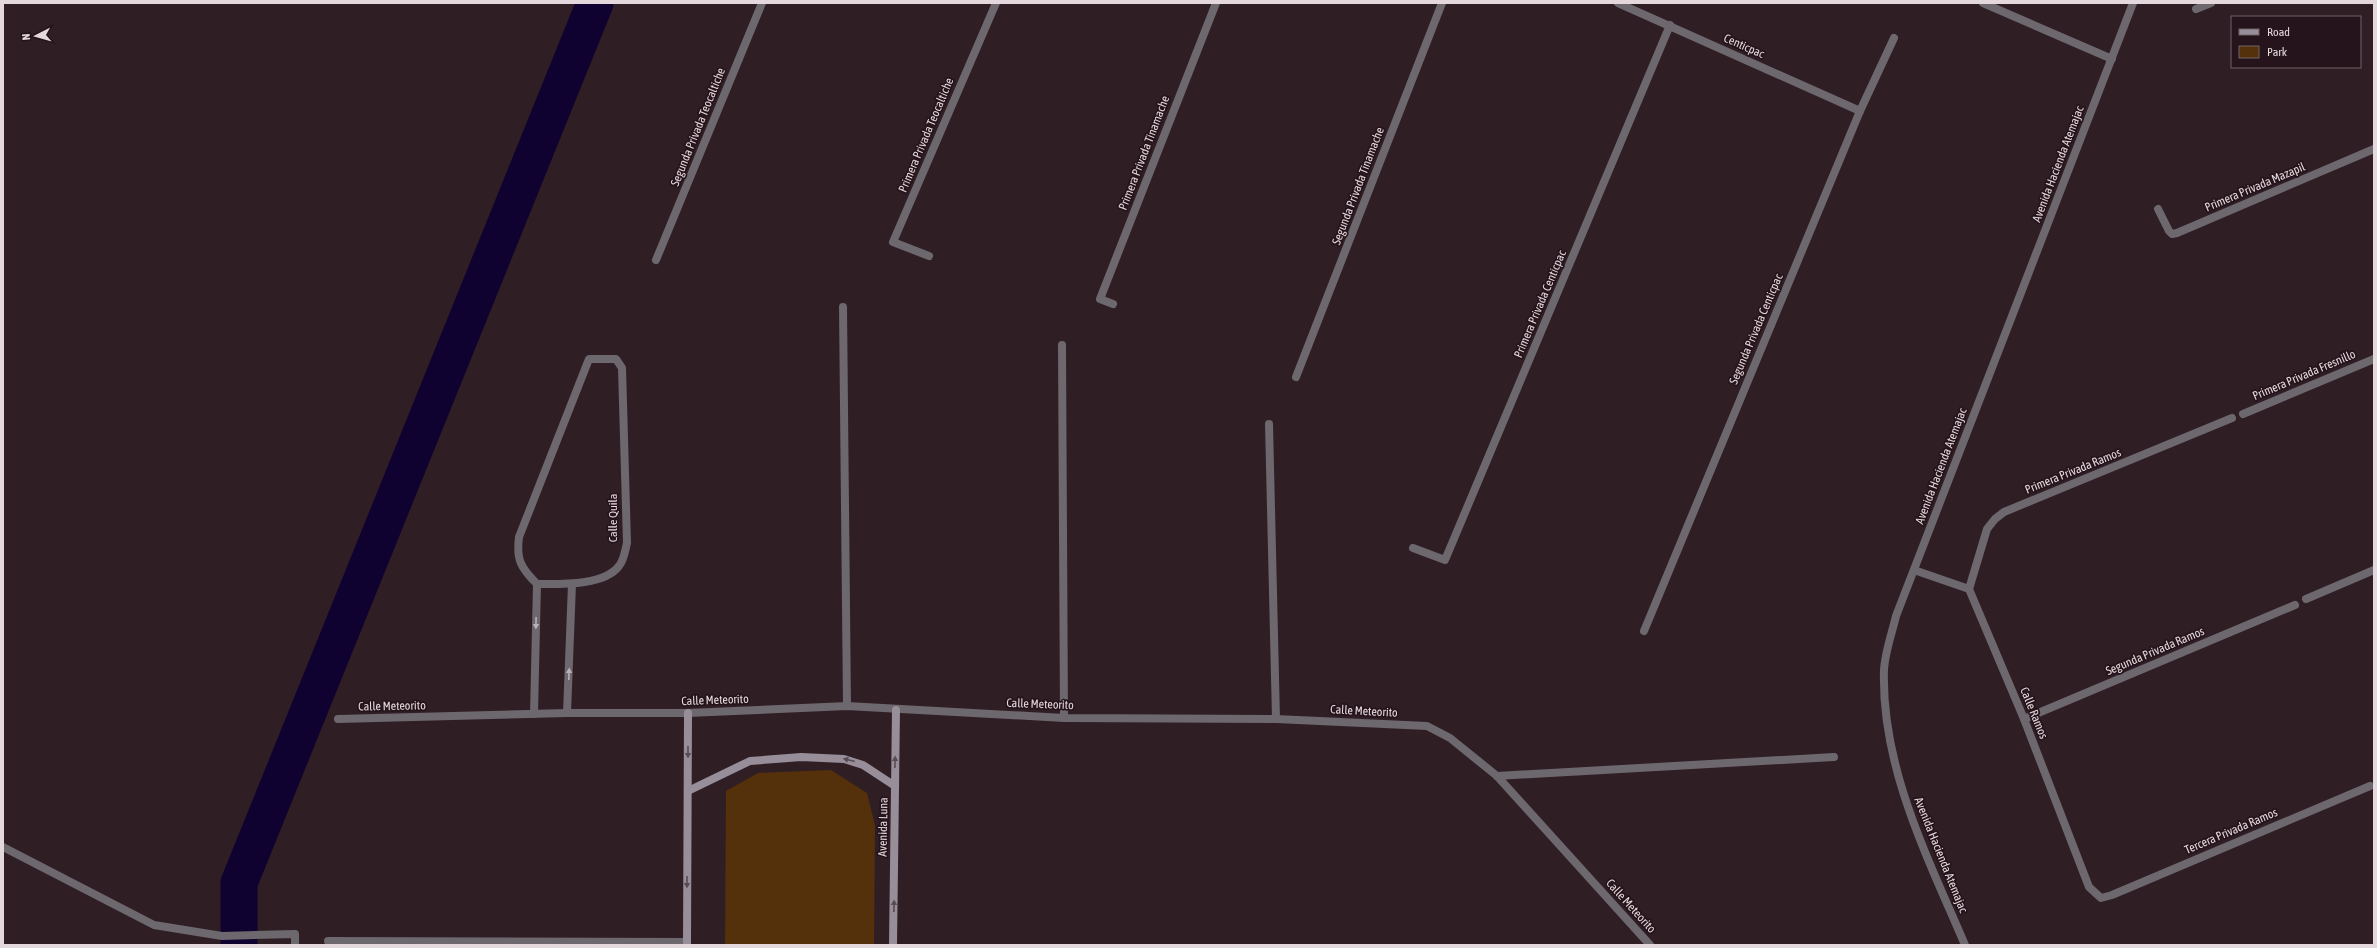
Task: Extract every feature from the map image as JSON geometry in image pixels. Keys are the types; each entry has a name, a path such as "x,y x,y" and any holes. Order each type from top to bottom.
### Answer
{"street":[{"name":"Segunda Privada Teocaltiche","path":"656,260 762,3"},
{"name":"Primera Privada Teocaltiche","path":"929,256 893,242 996,3"},
{"name":"Primera Privada Tinamache","path":"1113,304 1100,299 1216,3"},
{"name":"Segunda Privada Tinamache","path":"1296,377 1442,3"},
{"name":"Centicpac","path":"1618,3 1860,111"},
{"path":"1983,3 2112,59"},
{"name":"Avenida Hacienda Atemajac","path":"1965,945 1913,822 1897,769 1886,717 1884,668 1896,616 2133,3"},
{"path":"2196,9 2211,3"},
{"name":"Primera Privada Centicpac","path":"1413,548 1445,560 1670,25"},
{"name":"Segunda Privada Centicpac","path":"1644,631 1860,111 1894,38"},
{"name":"Primera Privada Mazapil","path":"2158,209 2169,231 2177,233 2374,149"},
{"path":"843,307 847,706"},
{"path":"1062,345 1064,718"},
{"name":"Calle Quila","path":"590,359 618,360 622,368 627,543 624,555 620,565 607,576 572,584 537,584 523,570 518,547 519,536 586,361 590,359"},
{"name":"Primera Privada Fresnillo","path":"2243,414 2374,359"},
{"name":"Primera Privada Ramos","path":"1969,589 1987,529 1994,519 2004,512 2232,418"},
{"path":"1269,424 1276,720"},
{"path":"1914,570 1969,589"},
{"path":"2306,599 2374,570"},
{"path":"534,714 537,584"},
{"path":"567,713 572,584"},
{"name":"Calle Ramos","path":"1969,589 2024,719 2089,887 2101,898"},
{"name":"Segunda Privada Ramos","path":"2024,719 2295,605"},
{"name":"Calle Meteorito","path":"338,719 567,713 688,713 847,706 896,710 1064,718 1276,720 1427,726 1450,738 1497,776 1650,945"},
{"name":"Avenida Luna","path":"893,945 896,710"},
{"path":"328,941 687,944 688,713"},
{"path":"688,791 750,761 801,757 844,759 864,764 895,786"},
{"path":"1497,776 1834,757"},
{"name":"Tercera Privada Ramos","path":"2101,898 2112,895 2370,786"},
{"path":"3,847 154,925 222,936 295,934 295,945"}],"green space":[{"path":"831,770 867,793 875,825 874,945 725,945 726,791 758,773"}],"waterway":[{"path":"239,945 239,883 595,3"}]}
